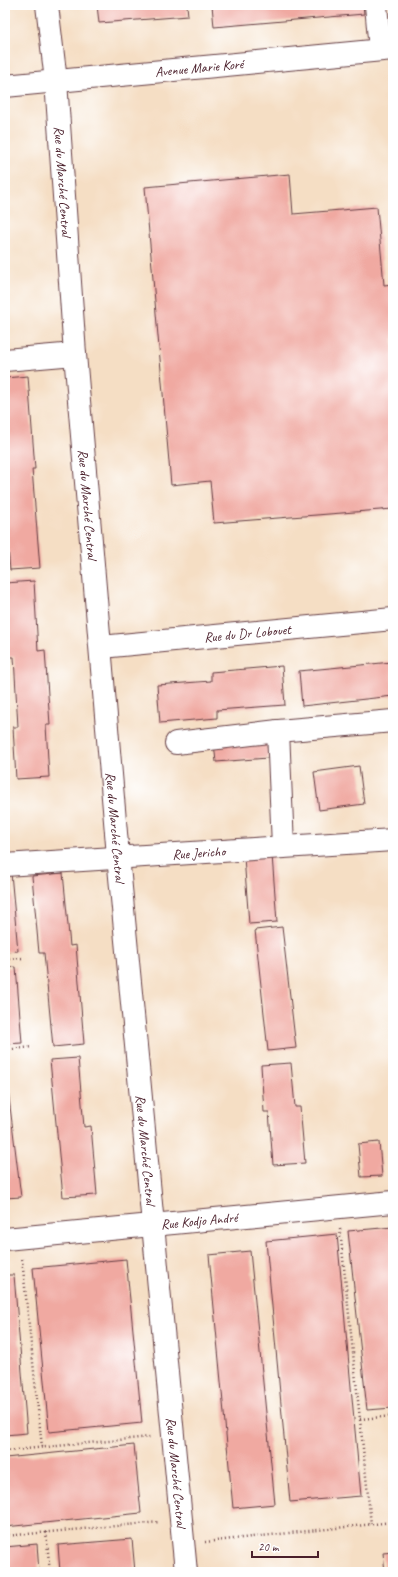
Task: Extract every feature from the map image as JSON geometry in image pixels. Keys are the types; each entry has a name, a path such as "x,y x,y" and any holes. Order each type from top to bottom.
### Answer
{"street":[{"name":"Rue du Marché Central","path":"47,5 56,81 75,354 118,856 186,1572"},
{"path":"376,5 387,50"},
{"name":"Avenue Marie Koré","path":"5,86 387,50"},
{"path":"5,360 75,354"},
{"name":"Rue du Dr Lobouet","path":"101,647 393,619"},
{"path":"176,743 278,731 393,721"},
{"path":"278,731 283,846"},
{"name":"Rue Jericho","path":"5,865 118,856 393,840"},
{"name":"Rue Kodjo André","path":"13,1238 393,1202"}],"path":[{"path":"5,959 24,958"},
{"path":"5,1050 32,1048"},
{"path":"337,1207 370,1524"},
{"path":"13,1238 42,1447"},
{"path":"360,1419 393,1416"},
{"path":"5,1451 173,1435"},
{"path":"5,1536 181,1520"},
{"path":"183,1545 393,1522"},
{"path":"46,1532 50,1572"}],"building":[{"path":"97,5 187,5 188,16 99,23"},
{"path":"212,5 363,5 364,14 214,27"},
{"path":"290,174 293,214 377,207 384,285 393,284 393,509 214,523 210,481 171,485 145,187"},
{"path":"28,376 35,469 32,469 40,568 10,570 5,516 5,378"},
{"path":"34,581 38,651 45,650 50,725 46,725 49,777 16,779 13,727 18,727 14,657 8,657 5,583"},
{"path":"392,662 393,696 302,706 299,671"},
{"path":"282,666 285,705 217,710 217,718 160,723 157,685 211,681 211,672"},
{"path":"267,740 268,758 216,762 214,743"},
{"path":"359,766 364,804 319,810 314,772"},
{"path":"272,855 277,922 249,924 244,857"},
{"path":"11,873 18,951 5,952 5,874"},
{"path":"63,873 70,946 76,945 84,1044 53,1047 44,953 39,953 32,876"},
{"path":"282,927 296,1048 268,1051 255,930"},
{"path":"16,967 22,1043 5,1044 5,968"},
{"path":"78,1058 84,1127 91,1126 97,1195 63,1197 50,1060"},
{"path":"291,1063 295,1107 300,1107 305,1163 273,1165 269,1112 264,1112 261,1065"},
{"path":"5,1065 21,1197 5,1198"},
{"path":"379,1142 382,1176 361,1177 358,1144"},
{"path":"393,1227 393,1408 367,1410 348,1231"},
{"path":"337,1234 361,1496 290,1502 266,1241"},
{"path":"250,1251 275,1504 233,1508 209,1255"},
{"path":"126,1259 142,1423 49,1432 33,1268"},
{"path":"5,1275 14,1275 27,1433 5,1435"},
{"path":"134,1445 141,1513 5,1527 5,1458"},
{"path":"132,1539 135,1572 60,1572 58,1545"},
{"path":"37,1544 39,1572 5,1572 5,1547"},
{"path":"393,1552 393,1572 385,1572 383,1553"}]}
